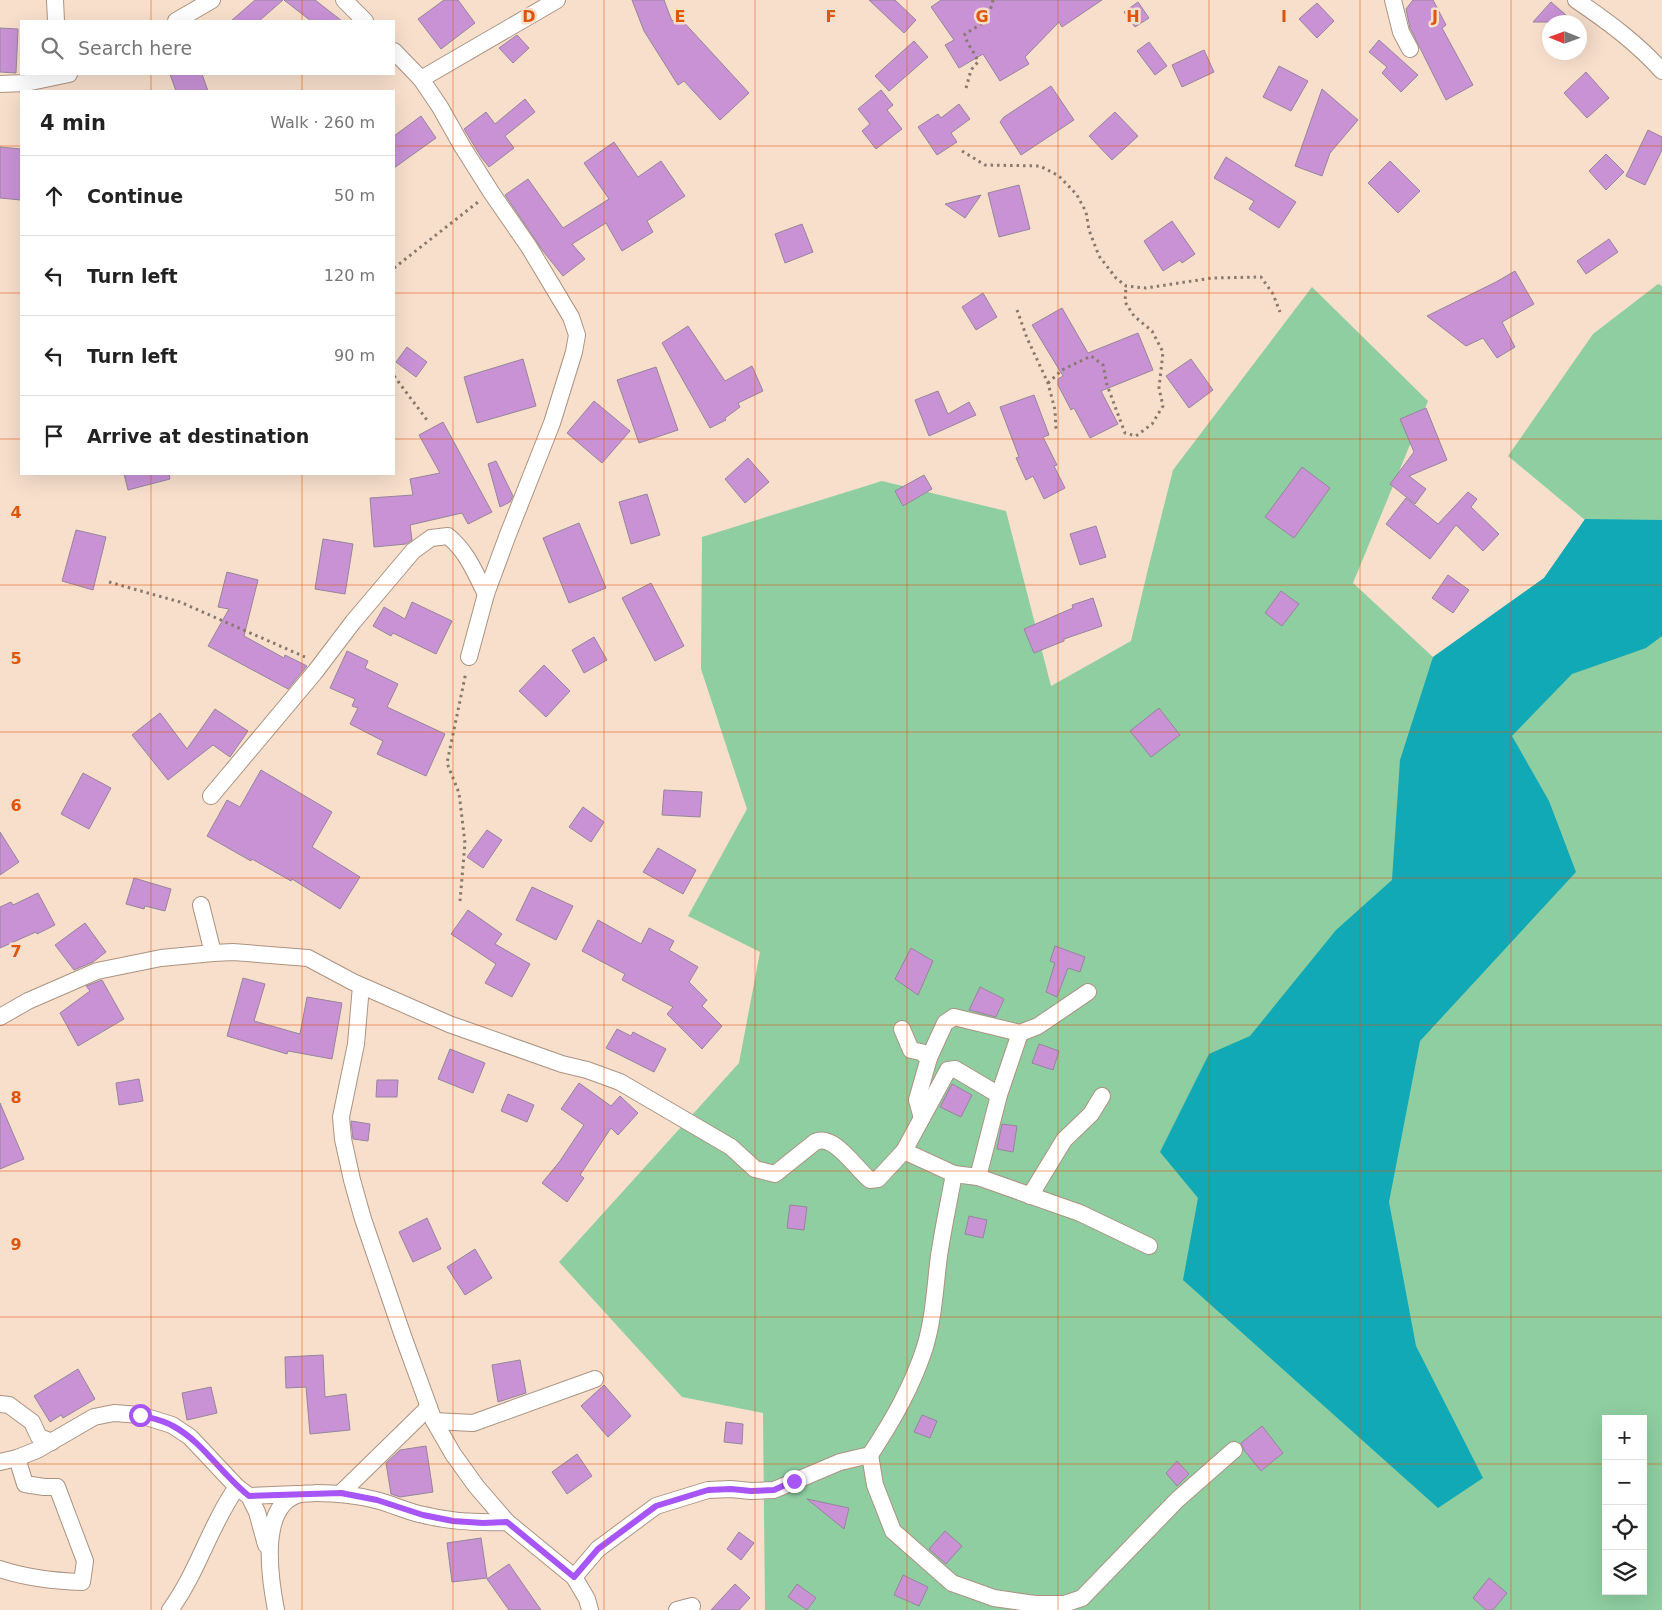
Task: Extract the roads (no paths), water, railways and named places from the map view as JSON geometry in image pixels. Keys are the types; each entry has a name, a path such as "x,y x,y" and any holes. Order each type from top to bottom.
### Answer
{"street":[{"path":"55,0 56,20"},
{"path":"178,20 212,0"},
{"path":"344,0 364,20"},
{"path":"421,79 557,0"},
{"path":"1393,0 1400,32 1410,49"},
{"path":"1576,0 1613,26 1646,54 1662,71"},
{"path":"395,52 421,79 440,107 462,146 571,317 577,335 574,352 552,423 486,594 469,657"},
{"path":"0,84 29,78 58,75"},
{"path":"211,796 321,664 352,622 413,551 431,538 448,536 466,554 486,594"},
{"path":"201,905 213,953"},
{"path":"0,1017 28,1001 97,971 161,958 233,952 308,958 362,986 449,1024 562,1064 587,1070 620,1082 731,1146 755,1169 776,1174 821,1139 839,1148 870,1180 878,1179 904,1150 948,1070 955,1069 1000,1095"},
{"path":"362,986 356,1044 341,1117 343,1139 363,1219 402,1336 432,1414 453,1454 476,1486 507,1522 574,1577 587,1599 590,1610"},
{"path":"922,1118 917,1100 929,1058 945,1023 954,1017 1020,1033 1038,1026 1088,992"},
{"path":"902,1029 911,1050 921,1052 929,1058"},
{"path":"978,1177 1000,1095 1020,1033"},
{"path":"1030,1196 1064,1140 1091,1114 1102,1096"},
{"path":"904,1150 954,1174 978,1177 1080,1214 1149,1246"},
{"path":"954,1174 939,1257 933,1309 925,1346 899,1410 870,1455 874,1485 893,1532 952,1583 994,1598 1035,1604 1064,1604 1082,1598 1177,1500 1234,1450"},
{"path":"432,1414 473,1423 595,1379"},
{"path":"0,1404 9,1405 32,1422 39,1437 52,1442"},
{"path":"0,1462 37,1450 94,1417 114,1413 140,1415 172,1425 190,1437 243,1491 257,1512 270,1564 276,1610"},
{"path":"341,1493 432,1414"},
{"path":"574,1577 598,1549 656,1506 708,1490 774,1490 831,1465 870,1455"},
{"path":"0,1569 13,1574 60,1581 82,1582 84,1561 57,1487 25,1484 17,1458"},
{"path":"170,1610 198,1563 225,1503 243,1491 300,1494 341,1493 377,1500 423,1515 453,1521 507,1522"},
{"path":"270,1564 271,1534 278,1510 285,1502 300,1494"}],"water":[{"path":"1585,519 1662,520 1662,636 1646,648 1572,674 1512,736 1549,801 1576,872 1420,1041 1389,1202 1416,1346 1483,1478 1438,1508 1183,1280 1198,1198 1160,1152 1209,1054 1250,1036 1336,930 1392,880 1400,760 1433,657 1544,578"}]}
